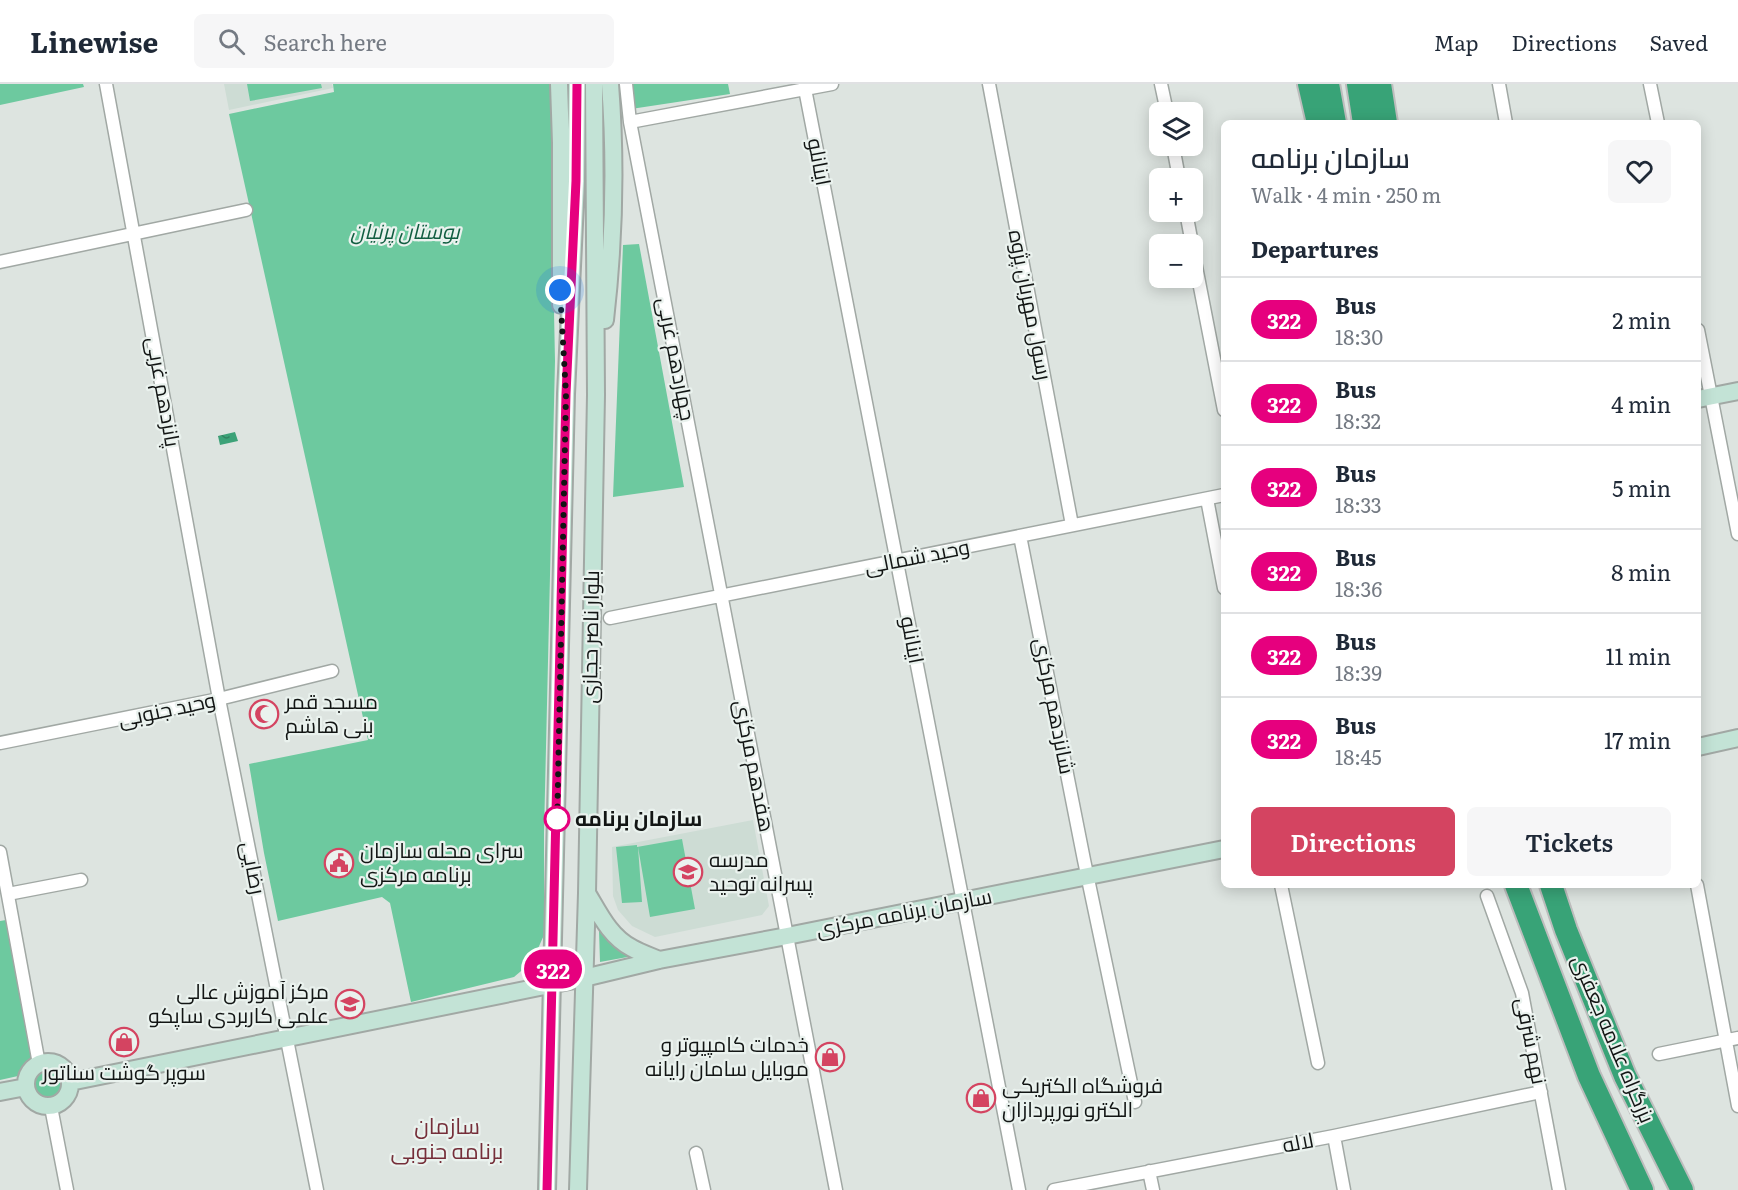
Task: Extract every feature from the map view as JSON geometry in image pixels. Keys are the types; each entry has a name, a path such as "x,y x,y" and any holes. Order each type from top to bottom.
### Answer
{"highway":[{"path":"1309,84 1317,120"},
{"path":"1328,84 1334,120"},
{"path":"1358,84 1364,120"},
{"path":"1380,84 1386,120"},
{"name":"بزرگراه علامه جعفری","path":"1517,888 1589,1076 1642,1190"},
{"name":"بزرگراه علامه جعفری","path":"1552,888 1566,930 1625,1076 1682,1190"}],"main road":[{"path":"559,84 560,290 566,394"},
{"name":"بلوار ناصر حجازی","path":"547,1190 566,394 576,181 577,84"},
{"name":"بلوار ناصر حجازی","path":"578,1190 596,395 594,84"},
{"path":"596,395 610,274 613,128 610,84"},
{"path":"1704,398 1738,391"},
{"path":"1701,746 1738,738"},
{"path":"1701,755 1738,747"},
{"name":"سازمان برنامه مرکزی","path":"553,984 659,960 1221,850"},
{"path":"1505,888 1530,923"},
{"path":"1559,888 1566,930"},
{"path":"586,893 609,928 620,940 631,948 659,960"},
{"path":"70,1082 553,984"},
{"path":"45,1062 65,1069 70,1082 70,1089 63,1101 51,1107 31,1100 26,1087 28,1073 45,1062"},
{"path":"0,1092 26,1087"}],"street":[{"name":"پانزدهم غربی","path":"106,84 219,699"},
{"name":"چهاردهم غربی","path":"626,84 630,122 721,596"},
{"path":"630,122 832,84"},
{"name":"رسول مهربان پژوه","path":"989,84 1072,525"},
{"path":"1161,84 1165,102"},
{"path":"1499,84 1505,120"},
{"path":"1650,84 1657,120"},
{"name":"اینانلو","path":"805,89 1019,1190"},
{"path":"0,262 246,210"},
{"path":"1200,288 1221,395"},
{"path":"1701,364 1704,398 1738,534"},
{"name":"وحید شمالی","path":"610,618 1221,496"},
{"path":"1207,499 1221,572"},
{"name":"شانزدهم مرکزی","path":"1020,536 1135,1102"},
{"name":"هفدهم مرکزی","path":"721,596 836,1190"},
{"name":"وحید جنوبی","path":"0,743 219,699 332,671"},
{"name":"رضایی","path":"219,699 317,1190"},
{"path":"0,852 39,1064"},
{"path":"8,894 81,880"},
{"path":"1282,888 1318,1063"},
{"path":"1698,888 1732,1040 1738,1106"},
{"name":"نهم شرقی","path":"1487,896 1522,993 1559,1190"},
{"path":"1659,1054 1732,1040"},
{"name":"لاله","path":"1054,1190 1334,1136 1541,1092"},
{"path":"51,1107 67,1190"},
{"path":"1334,1136 1344,1190"},
{"path":"696,1154 704,1190"},
{"path":"1149,1170 1153,1190"}],"shaded area":[{"path":"224,84 332,84 333,88 229,110"},
{"name":"مدرسه پسرانه توحید","path":"753,820 769,906 762,915 655,937 632,926 618,910 613,896 612,847"}],"green space":[{"path":"0,84 83,84 84,87 0,105"},
{"path":"247,84 321,84 322,88 250,101"},
{"name":"بوستان پرنیان","path":"333,84 554,84 555,361 544,833 544,935 527,966 514,977 411,1002 390,903 382,897 278,921 249,764 368,740 229,114 334,92"},
{"path":"629,84 728,84 730,94 631,109"},
{"path":"639,244 684,487 613,497 623,245"},
{"path":"682,839 695,909 650,917 638,847 642,902 622,903 616,847 637,845 637,847"},
{"path":"6,920 33,1059 18,1076 0,1080 0,921"},
{"path":"599,930 633,956 600,962"},
{"path":"48,1070 58,1075 63,1085 58,1095 48,1100 38,1095 33,1085 38,1075"}],"water":[{"path":"235,432 238,441 220,445 218,436"}],"bus line":[{"name":"322","path":"547,1190 566,394 576,181 577,84"}],"place":[{"name":"مسجد قمر بنی هاشم","path":"264,714"},
{"name":"سازمان برنامه","path":"557,819"},
{"name":"سرای محله سازمان برنامه مرکزی","path":"339,863"},
{"name":"مدرسه پسرانه توحید","path":"688,872"},
{"name":"مرکز آموزش عالی علمی کاربردی ساپکو","path":"350,1004"},
{"name":"سوپر گوشت سناتور","path":"124,1042"},
{"name":"خدمات کامپیوتر و موبایل سامان رایانه","path":"830,1057"},
{"name":"فروشگاه الکتریکی الکترو نورپردازان","path":"981,1098"}],"district":[{"name":"سازمان برنامه جنوبی","path":"447,1138"}],"route":[{"path":"557,819 557,829 566,394 560,290"}]}
